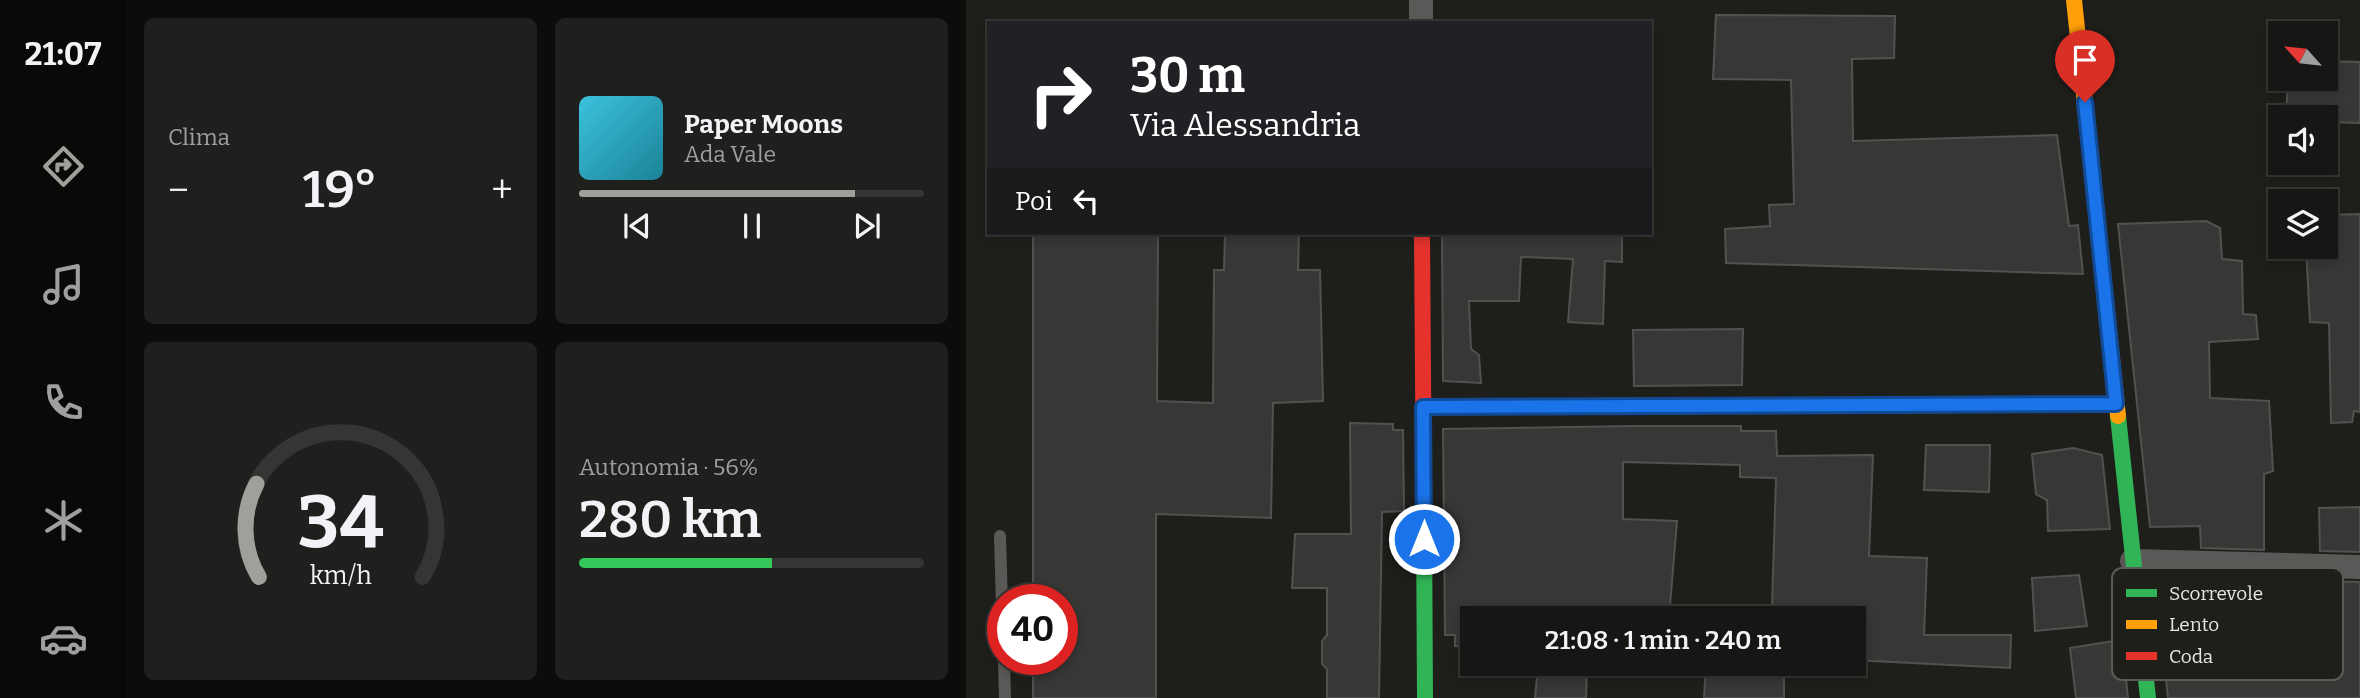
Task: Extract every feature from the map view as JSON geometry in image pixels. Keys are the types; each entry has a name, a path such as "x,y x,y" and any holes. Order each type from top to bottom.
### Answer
{"street":[{"path":"1421,0 1421,21"},
{"path":"2074,0 2133,568"},
{"path":"1422,235 1424,698"},
{"path":"1423,407 2116,404"},
{"path":"2132,561 2360,567"},
{"path":"2146,680 2148,698"}],"lane":[{"path":"1000,536 1001,584"},
{"path":"1004,675 1005,698"}],"building":[{"path":"1716,15 1895,16 1894,58 1852,59 1853,141 2057,135 2069,226 2078,225 2083,274 1726,263 1725,229 1770,226 1769,205 1794,204 1791,80 1713,79"},
{"path":"2338,61 2360,62 2360,123 2338,122 2338,105 2287,105 2287,91 2338,91"},
{"path":"2360,214 2360,412 2354,411 2352,422 2331,423 2329,323 2310,322 2307,259 2338,259 2338,215"},
{"path":"2206,221 2220,228 2222,259 2242,261 2243,314 2256,315 2258,339 2209,342 2210,398 2269,401 2273,471 2264,474 2264,550 2201,548 2200,526 2150,527 2118,224"},
{"path":"1033,235 1158,235 1157,401 1213,403 1214,270 1224,270 1225,235 1299,235 1298,270 1320,270 1323,401 1273,403 1271,518 1156,514 1156,698 1033,698 1033,675 1078,675 1078,584 1033,584"},
{"path":"1442,235 1622,235 1622,262 1605,261 1603,324 1568,322 1573,259 1521,257 1519,301 1469,301 1471,349 1479,355 1481,383 1443,381"},
{"path":"1743,329 1742,385 1634,386 1633,330"},
{"path":"1350,423 1393,424 1393,430 1403,430 1404,511 1382,512 1379,698 1327,698 1327,669 1322,664 1322,641 1327,635 1327,588 1292,588 1295,534 1351,534"},
{"path":"1741,426 1741,431 1776,431 1777,456 1873,455 1869,556 1927,558 1924,635 2011,635 2010,668 1866,661 1866,606 1772,606 1776,478 1740,477 1740,465 1623,462 1623,519 1677,521 1670,606 1460,606 1460,646 1455,646 1455,635 1445,635 1443,429"},
{"path":"1926,445 1990,445 1989,492 1924,490"},
{"path":"2073,448 2102,455 2110,529 2048,531 2047,500 2036,494 2032,454"},
{"path":"2360,507 2360,552 2320,551 2319,508"},
{"path":"2079,575 2087,626 2035,631 2032,578"},
{"path":"2343,582 2360,582 2360,698 2168,698 2166,680 2343,680"},
{"path":"2112,641 2112,680 2126,680 2128,698 2076,698 2070,648"},
{"path":"1537,676 1587,676 1586,698 1535,698"},
{"path":"1705,676 1784,676 1784,698 1704,698"}],"traffic: fast":[{"path":"1423,407 1983,405"},
{"path":"2118,416 2134,568"},
{"path":"1424,514 1425,698"},
{"path":"2146,680 2148,698"}],"traffic: slow":[{"path":"2074,0 2118,416"},
{"path":"1983,405 2116,404"}],"traffic: jam":[{"path":"1422,235 1424,514"}],"route":[{"path":"1424,539 1423,407 2116,404 2085,102"}]}
